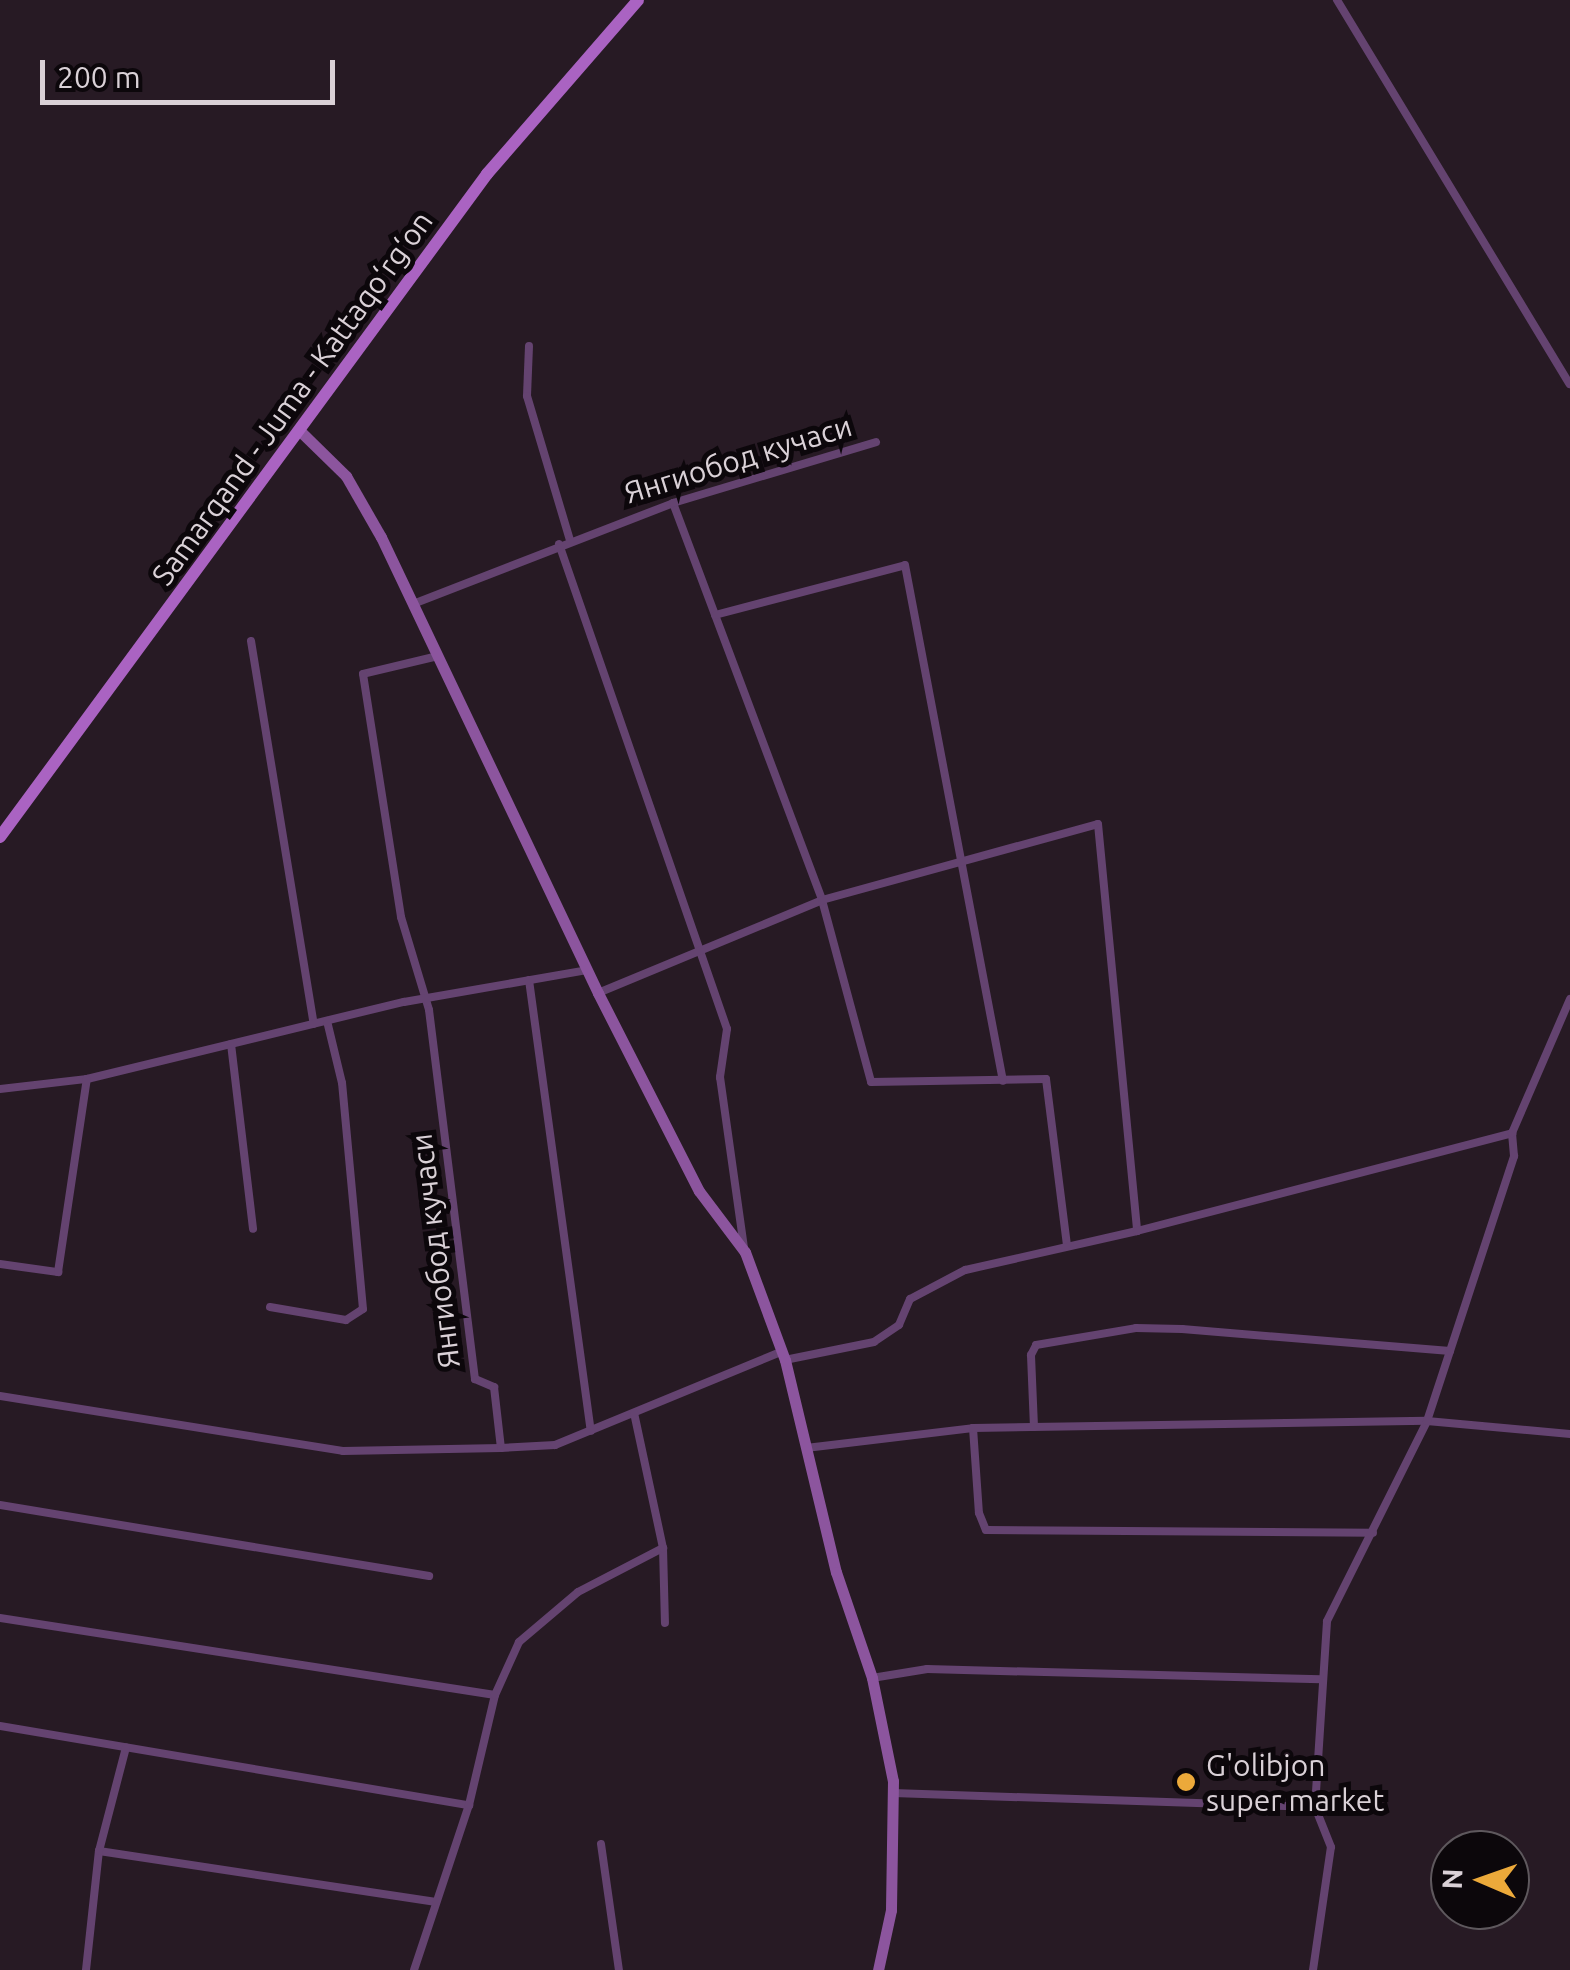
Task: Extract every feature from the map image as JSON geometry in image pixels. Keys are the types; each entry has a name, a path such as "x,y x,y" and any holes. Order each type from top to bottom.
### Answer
{"main road":[{"name":"Samarqand - Juma - Kattaqo‘rg‘on","path":"0,838 487,174 638,0"}],"street":[{"path":"1337,0 1570,384"},
{"path":"528,346 527,396 570,540"},
{"path":"300,430 346,476 413,604 598,992 699,1191 745,1252"},
{"name":"Янгиобод кучаси","path":"413,604 673,502 876,442"},
{"path":"673,502 822,900 871,1082 1046,1080 1067,1246"},
{"path":"559,544 702,944 727,1030 720,1076 745,1252 783,1356 836,1572 872,1678 893,1793 891,1910 878,1970"},
{"path":"715,615 905,565 1003,1081"},
{"path":"251,641 314,1024"},
{"name":"Янгиобод кучаси","path":"438,656 362,674 400,916 423,998 454,1178 475,1379 494,1386 501,1448"},
{"path":"598,992 702,944 822,900 963,856 1098,824 1137,1231"},
{"path":"0,1089 87,1079 423,998 588,970"},
{"path":"529,980 590,1430"},
{"path":"1313,1970 1331,1847 1315,1808 1327,1622 1426,1422 1514,1156 1512,1133 1570,999"},
{"path":"270,1307 346,1320 364,1309 342,1083 327,1021"},
{"path":"231,1044 253,1229"},
{"path":"0,1264 58,1272 87,1079"},
{"path":"0,1396 343,1451 555,1445 783,1356 874,1342 899,1325 910,1300 965,1270 1137,1231 1512,1133"},
{"path":"1034,1427 1031,1354 1036,1344 1136,1328 1450,1351"},
{"path":"634,1412 663,1548 665,1623"},
{"path":"806,1448 973,1428 1426,1422 1570,1434"},
{"path":"973,1428 979,1514 986,1530 1373,1533"},
{"path":"0,1506 429,1576"},
{"path":"414,1970 469,1806 495,1696 518,1642 578,1592 663,1548"},
{"path":"0,1618 495,1696"},
{"path":"872,1678 927,1669 1321,1679"},
{"path":"0,1726 469,1806"},
{"path":"86,1970 99,1851 126,1747"},
{"path":"893,1793 1315,1808"},
{"path":"601,1844 619,1970"},
{"path":"99,1851 436,1902"}],"place":[{"name":"G'olibjon super market","path":"1186,1782"}]}
